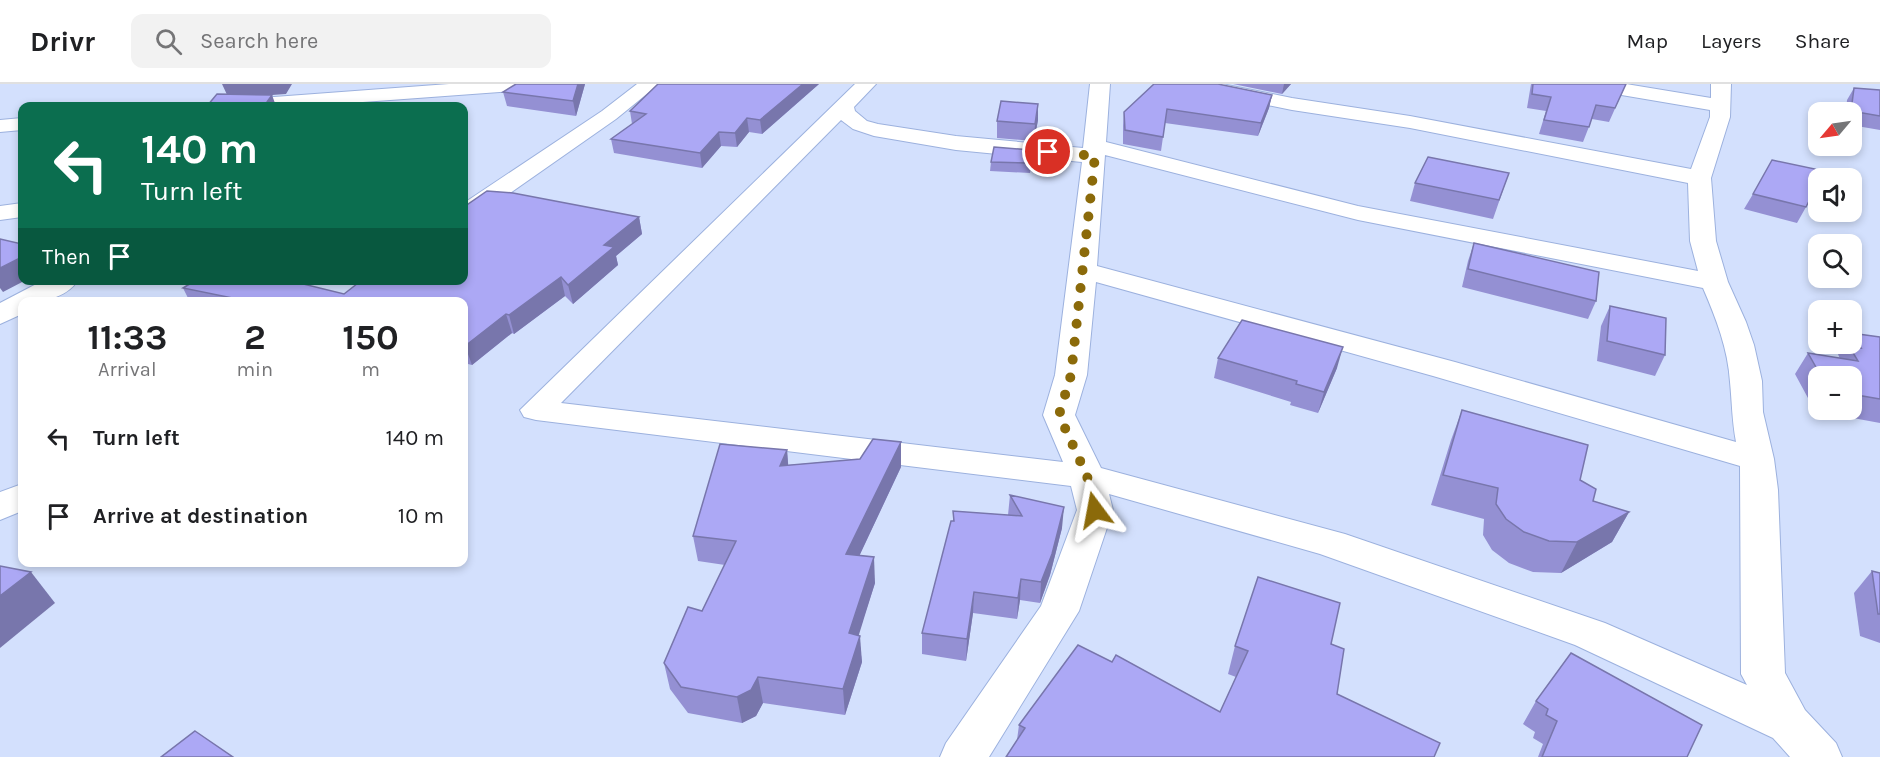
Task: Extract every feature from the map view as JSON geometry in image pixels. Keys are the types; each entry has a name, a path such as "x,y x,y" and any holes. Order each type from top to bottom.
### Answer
{"street":[{"path":"285,102 526,84"},
{"path":"468,211 609,116 649,84"},
{"path":"963,757 1059,612 1095,510 1087,476 1059,415 1071,375 1100,84"},
{"path":"1193,84 1292,104 1410,122 1699,178"},
{"path":"1592,84 1721,95 1699,178 1703,241 1714,282 1732,322 1739,345 1746,381 1746,412 1757,459 1760,490 1763,674 1790,724 1819,757"},
{"path":"404,102 424,91"},
{"path":"855,95 845,113 851,119 874,130 956,143 1094,151 1358,213 1642,270 1714,282"},
{"path":"855,95 536,410 1087,476 1332,544 1590,634 1790,724"},
{"path":"0,126 18,124"},
{"path":"0,213 18,211"},
{"path":"1082,270 1444,369 1757,459"},
{"path":"33,297 56,285"},
{"path":"0,315 18,305"},
{"path":"0,508 18,498"}],"building":[{"path":"516,84 578,84 573,101 503,92"},
{"path":"658,84 803,84 760,120 747,118 735,133 719,132 700,153 611,139 646,114 630,111"},
{"path":"1154,84 1218,84 1272,95 1261,123 1167,109 1163,137 1125,130 1124,112"},
{"path":"1533,84 1626,84 1615,108 1596,105 1589,127 1544,120 1551,97 1532,94"},
{"path":"1854,88 1880,90 1880,116 1862,113 1862,102 1852,102"},
{"path":"217,94 272,95 267,102 210,102"},
{"path":"1001,101 1038,104 1035,124 997,121"},
{"path":"994,147 1032,150 1030,163 991,162"},
{"path":"1428,157 1509,173 1499,200 1415,183"},
{"path":"1772,160 1810,168 1808,168 1806,207 1753,194"},
{"path":"487,191 513,193 639,217 604,245 614,247 568,285 561,277 509,315 506,314 468,344 468,297 227,297 183,288 188,285 307,285 344,294 356,285 468,285 468,204"},
{"path":"0,239 18,243 18,259 0,268"},
{"path":"1474,243 1599,272 1596,301 1468,269"},
{"path":"1610,306 1666,318 1665,355 1607,341"},
{"path":"1242,320 1343,347 1324,392 1296,384 1297,381 1218,358"},
{"path":"1862,335 1880,337 1880,399 1862,396 1862,366 1815,366 1809,354 1814,354 1858,361 1854,354 1862,354"},
{"path":"1462,410 1588,445 1580,480 1596,489 1593,501 1629,512 1577,542 1549,541 1524,532 1506,519 1496,504 1498,488 1443,475"},
{"path":"873,439 901,442 846,554 874,557 849,633 860,636 843,689 758,677 751,690 737,697 681,687 664,663 688,607 702,611 736,541 693,536 720,444 787,450 780,466 860,459"},
{"path":"1010,495 1064,507 1052,554 1041,582 1021,579 1018,598 974,592 967,639 922,633 951,521 954,521 953,511 1022,516"},
{"path":"0,566 31,572 0,596"},
{"path":"1872,571 1880,573 1880,614 1878,614"},
{"path":"1258,577 1340,603 1331,644 1344,649 1337,694 1440,743 1434,757 1006,757 1025,728 1019,725 1078,645 1112,662 1116,655 1220,712 1248,651 1235,646"},
{"path":"1571,653 1702,725 1687,757 1542,757 1557,721 1546,715 1548,709 1536,701"},
{"path":"195,731 233,757 161,757"}],"route":[{"path":"1048,152 1095,156 1071,375 1059,415 1087,476 1095,510"}]}
